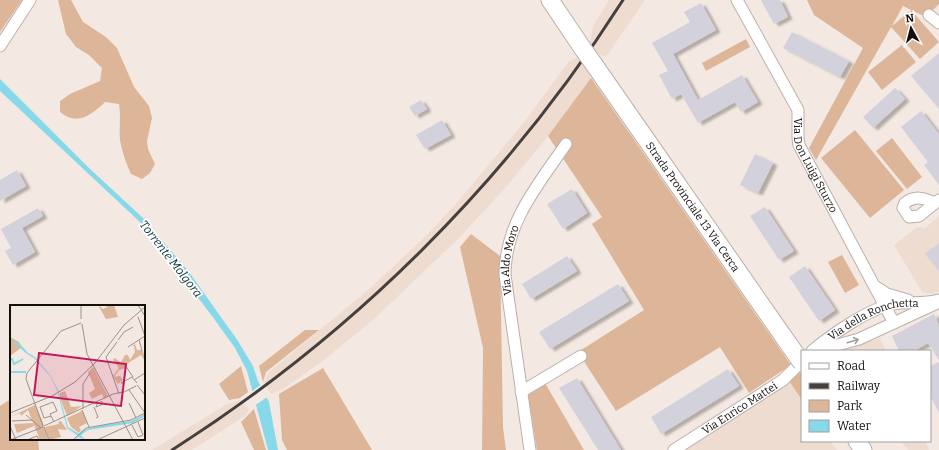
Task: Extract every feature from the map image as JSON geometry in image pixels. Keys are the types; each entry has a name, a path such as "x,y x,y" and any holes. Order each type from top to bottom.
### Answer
{"main road":[{"name":"Strada Provinciale 13 Via Cerca","path":"550,0 801,361"}],"street":[{"path":"0,46 30,0"},
{"name":"Via Don Luigi Sturzo","path":"737,0 798,110 799,145 876,286 894,324"},
{"path":"929,15 939,23"},
{"name":"Via Aldo Moro","path":"530,450 506,275 508,244 520,212 566,144"},
{"path":"876,286 887,294 917,304"},
{"name":"Via della Ronchetta","path":"815,350 834,334 886,306 900,303 917,304 939,301"},
{"name":"Via della Ronchetta","path":"818,350 851,342 894,324 939,301"},
{"path":"521,392 581,356"},
{"name":"Via Enrico Mattei","path":"674,450 783,380 801,363"}],"shaded area":[{"path":"609,0 645,0 606,57 598,54 587,71 591,78 548,136 507,186 459,238 372,321 320,363 283,389 271,394 264,383 268,373 369,289 428,234 461,198 525,121 569,61 578,57 590,41 593,26"},
{"path":"939,216 939,291 933,294 922,292 894,245 917,227 925,228"},
{"path":"880,338 886,350 843,350"},
{"path":"789,381 801,399 801,442 831,442 837,450 682,450"},
{"path":"241,400 249,410 245,416 192,450 152,450 227,404"},
{"path":"902,442 925,442 929,450 908,450"}],"green space":[{"path":"0,0 22,0 0,32"},
{"path":"58,0 71,0 83,22 106,37 117,48 134,87 149,106 152,118 147,141 148,149 155,164 150,173 142,179 131,174 123,153 120,140 119,104 105,102 94,112 85,117 76,119 70,118 60,112 60,101 70,94 100,81 102,68 89,55 76,47 66,34"},
{"path":"807,0 939,0 939,4 926,17 903,6 892,26 911,10 939,42 920,59 891,27 816,160 809,148 863,48 814,15"},
{"path":"746,39 750,47 706,71 702,63"},
{"path":"902,45 916,62 882,90 868,72"},
{"path":"591,78 791,365 749,393 720,347 616,411 578,352 644,310 592,224 602,217 548,136"},
{"path":"855,130 904,190 870,218 821,158"},
{"path":"892,138 922,177 907,189 876,151"},
{"path":"471,234 500,256 503,427 506,450 482,450 483,348 460,247"},
{"path":"842,255 859,285 845,293 828,262"},
{"path":"305,330 319,330 266,372 263,382 259,366"},
{"path":"241,366 248,392 240,398 229,400 219,384"},
{"path":"323,368 372,450 287,450 282,440 279,394"},
{"path":"800,372 801,399 789,381"},
{"path":"545,383 584,450 537,450 528,394"},
{"path":"10,400 10,440 38,440 39,450 0,450 0,406"},
{"path":"254,409 266,450 254,450 241,422"}],"water":[{"name":"Torrente Molgora","path":"0,79 88,167 143,218 189,272 238,341 253,366 258,381 269,402 278,450 268,450 247,371 235,348 212,316 141,223 0,91"}],"pier":[{"path":"262,384 269,396 254,406 251,392"}],"building":[{"path":"761,0 780,0 788,17 774,24"},
{"path":"701,3 716,30 673,54 698,100 742,75 758,102 741,112 735,102 698,123 681,94 672,99 659,75 668,71 652,43 690,22 684,12"},
{"path":"792,32 849,61 840,77 783,48"},
{"path":"939,53 939,109 911,76"},
{"path":"895,88 905,99 873,128 863,117"},
{"path":"421,100 427,109 415,116 409,107"},
{"path":"921,111 939,134 939,185 924,165 928,162 901,127"},
{"path":"442,120 451,135 425,149 416,135"},
{"path":"755,154 773,163 758,193 740,185"},
{"path":"17,170 26,186 0,201 0,180"},
{"path":"572,189 587,213 563,229 547,204"},
{"path":"765,207 794,251 779,260 750,216"},
{"path":"38,208 43,216 22,228 35,252 13,265 5,251 11,248 1,229"},
{"path":"939,243 939,271 925,254"},
{"path":"567,256 577,271 531,299 522,284"},
{"path":"805,266 835,310 819,321 789,277"},
{"path":"618,284 629,301 550,349 539,332"},
{"path":"934,314 939,325 939,360 928,343 916,350 899,350 892,336"},
{"path":"939,362 939,413 931,398 931,366"},
{"path":"728,369 739,386 661,434 651,417"},
{"path":"577,378 621,450 598,450 559,388"}],"railway":[{"path":"172,450 239,405 303,356 364,305 422,250 477,192 529,131 578,67 623,0"}]}
